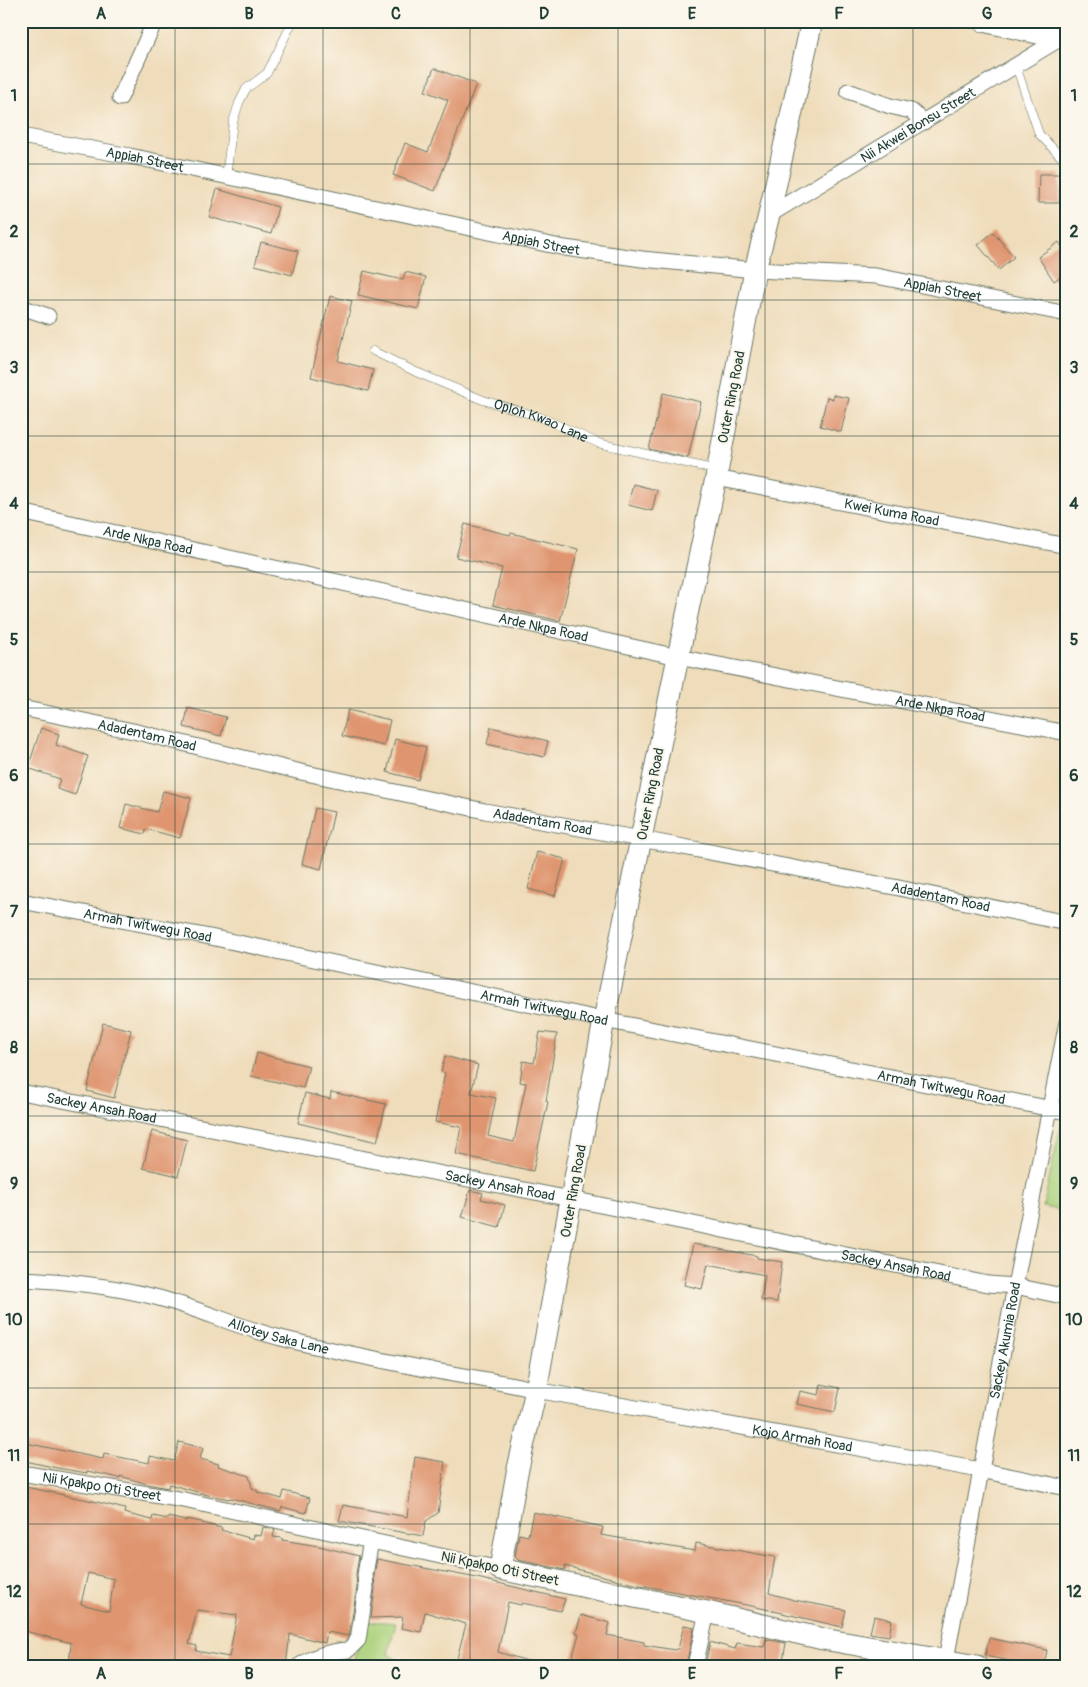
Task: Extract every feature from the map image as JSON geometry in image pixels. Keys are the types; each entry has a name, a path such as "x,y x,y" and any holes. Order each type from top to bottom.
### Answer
{"street":[{"path":"120,98 156,21"},
{"name":"Outer Ring Road","path":"500,1569 517,1473 536,1390 604,1020 717,474 755,270 812,21"},
{"path":"983,21 1064,37"},
{"name":"Nii Akwei Bonsu Street","path":"769,215 1064,37"},
{"path":"848,91 890,106 911,111 924,122"},
{"name":"Appiah Street","path":"21,136 130,156 565,248 642,259 755,270 876,276 1067,314"},
{"path":"21,308 48,316"},
{"name":"Kwei Kuma Road","path":"717,474 1067,546"},
{"name":"Arde Nkpa Road","path":"21,512 678,657 1067,733"},
{"name":"Adadentam Road","path":"21,708 133,731 301,772 485,812 641,839 894,887 1067,923"},
{"name":"Armah Twitwegu Road","path":"21,901 210,937 604,1020 1067,1112"},
{"name":"Sackey Akumia Road","path":"946,1660 980,1470 1067,1022"},
{"name":"Sackey Ansah Road","path":"21,1092 571,1199 988,1284 1015,1286 1067,1296"},
{"name":"Allotey Saka Lane","path":"21,1279 63,1280 107,1286 161,1299 264,1334 435,1370 496,1380 536,1390"},
{"name":"Kojo Armah Road","path":"536,1390 980,1470 1067,1488"},
{"name":"Nii Kpakpo Oti Street","path":"21,1473 184,1500 707,1612 823,1639 977,1666"},
{"path":"299,1666 311,1658 332,1651 348,1650 358,1640 371,1540"},
{"path":"695,1666 707,1612"}],"lane":[{"path":"226,176 233,122 239,103 246,89 267,73 292,21"},
{"path":"1016,66 1040,134 1067,163"},
{"name":"Oploh Kwao Lane","path":"373,351 416,372 483,400 540,418 598,443 717,474"}],"green space":[{"path":"1062,1121 1067,1122 1067,1212 1043,1207"},
{"path":"368,1621 396,1623 388,1654 407,1666 351,1666"}],"building":[{"path":"434,68 476,84 435,191 393,175 405,143 428,152 448,100 425,91"},
{"path":"1039,174 1060,174 1060,203 1038,203"},
{"path":"217,189 278,207 271,234 209,217"},
{"path":"993,232 1014,257 999,270 978,245"},
{"path":"261,242 298,251 292,275 255,265"},
{"path":"1059,242 1067,254 1067,272 1054,281 1038,257"},
{"path":"364,271 403,280 405,272 426,277 418,309 358,295"},
{"path":"330,296 352,301 338,361 373,370 368,391 311,377"},
{"path":"663,393 701,402 688,458 649,449"},
{"path":"833,395 849,398 841,432 820,426 827,397 833,399"},
{"path":"633,484 657,490 652,511 628,505"},
{"path":"465,524 578,549 560,621 493,605 502,568 456,557"},
{"path":"188,708 226,717 221,736 184,727"},
{"path":"348,710 390,720 384,746 342,736"},
{"path":"491,727 548,741 544,757 487,744"},
{"path":"41,728 59,734 56,745 88,756 75,795 57,789 60,779 28,768"},
{"path":"395,739 426,747 418,780 387,772"},
{"path":"163,791 191,798 180,838 146,829 145,834 120,828 126,804 157,812"},
{"path":"315,808 334,812 321,869 302,864"},
{"path":"537,852 565,859 555,896 528,889"},
{"path":"103,1023 131,1030 114,1098 87,1091"},
{"path":"540,1032 557,1034 546,1101 548,1102 533,1171 456,1154 461,1127 435,1122 445,1073 441,1072 445,1056 478,1065 471,1093 496,1098 488,1136 514,1142 526,1083 520,1082 523,1061 534,1063"},
{"path":"257,1053 309,1066 303,1088 251,1076"},
{"path":"331,1092 386,1104 377,1142 298,1123 305,1093 330,1099"},
{"path":"152,1131 187,1140 178,1176 143,1168"},
{"path":"470,1190 483,1193 481,1199 505,1205 499,1227 462,1217"},
{"path":"693,1244 782,1262 777,1302 761,1300 765,1275 708,1264 702,1289 684,1285"},
{"path":"821,1384 840,1388 835,1412 797,1404 800,1391 819,1395"},
{"path":"21,1442 103,1459 104,1454 149,1463 150,1456 174,1461 179,1442 203,1448 200,1459 219,1464 218,1466 249,1476 252,1488 257,1490 257,1492 282,1499 284,1491 310,1498 306,1513 282,1507 280,1511 169,1484 168,1488 120,1476 120,1478 87,1471 87,1473 57,1468 21,1460"},
{"path":"415,1457 445,1462 438,1513 426,1521 423,1536 339,1521 343,1505 407,1517"},
{"path":"21,1486 125,1509 124,1513 152,1520 153,1516 202,1522 222,1528 221,1530 253,1539 254,1535 261,1536 263,1527 275,1529 273,1537 282,1538 282,1540 319,1546 359,1556 356,1574 357,1588 349,1636 327,1632 325,1643 290,1634 286,1666 69,1666 71,1643 21,1630","holes":["88,1573 114,1579 109,1611 81,1604","197,1610 237,1615 229,1657 196,1651 197,1646 189,1644"]},
{"path":"533,1512 603,1527 601,1535 695,1551 696,1543 775,1557 769,1593 846,1610 842,1627 752,1606 634,1584 565,1566 565,1570 518,1560 515,1557 519,1534 528,1536"},
{"path":"377,1559 477,1578 565,1599 561,1611 508,1602 498,1652 531,1662 530,1666 455,1666 466,1624 425,1612 421,1632 401,1628 403,1617 371,1618"},
{"path":"581,1615 610,1623 607,1635 644,1642 644,1645 675,1650 678,1649 684,1625 694,1627 686,1666 570,1666 579,1634 576,1633"},
{"path":"874,1616 892,1620 889,1636 870,1633"},
{"path":"989,1638 1047,1650 1044,1666 1033,1666 985,1656"},
{"path":"766,1639 786,1643 782,1666 705,1666 710,1642 735,1649 737,1643 764,1647"}]}
